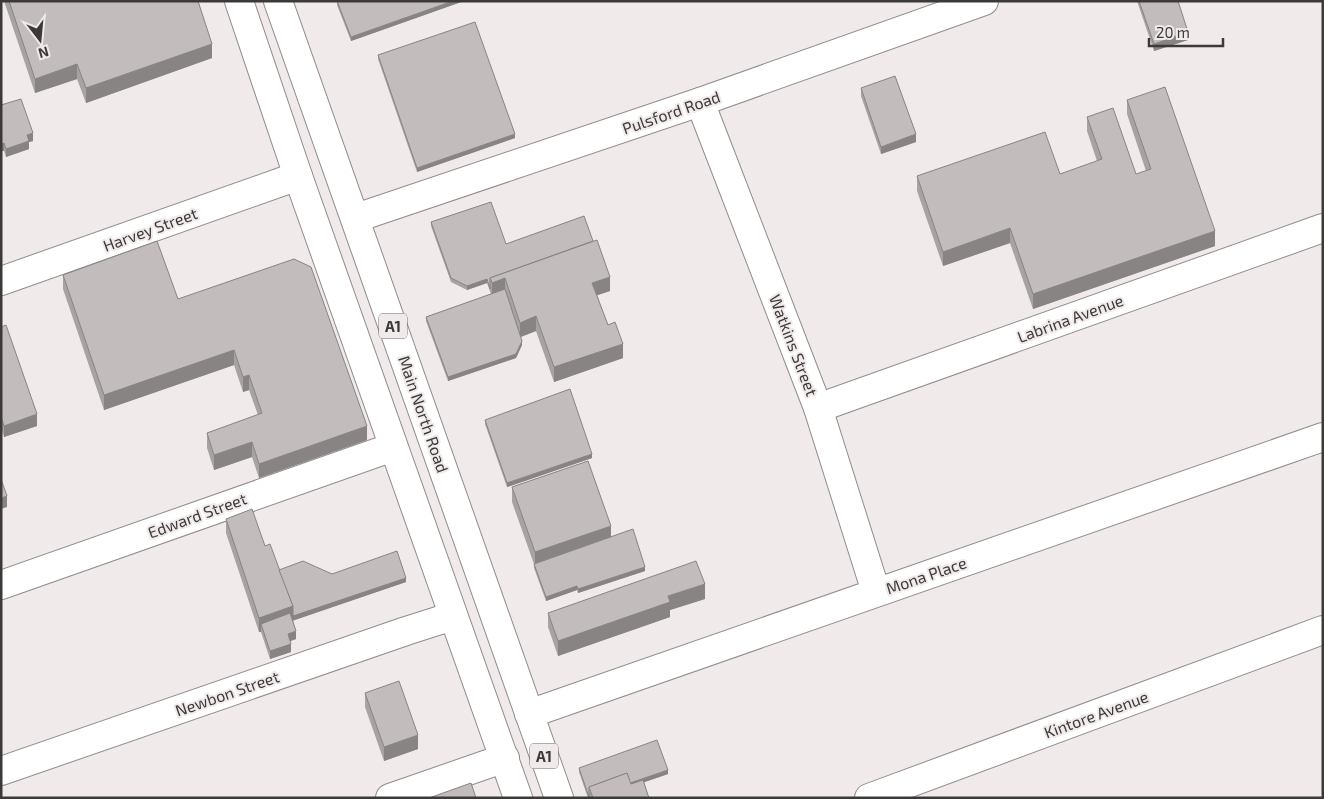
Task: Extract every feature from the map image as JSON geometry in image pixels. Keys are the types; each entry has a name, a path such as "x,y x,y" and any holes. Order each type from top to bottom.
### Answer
{"main road":[{"name":"A1","path":"239,1 298,176 518,798"},
{"name":"Main North Road","path":"278,1 559,798"},
{"name":"Pulsford Road","path":"319,233 356,218 700,102 984,1"},
{"name":"Watkins Street","path":"700,102 818,408 876,592"},
{"name":"Harvey Street","path":"1,281 336,164"},
{"name":"Labrina Avenue","path":"818,408 1323,228"},
{"name":"Edward Street","path":"1,585 430,433"},
{"name":"Mona Place","path":"529,714 1323,436"},
{"name":"Newbon Street","path":"1,771 491,603"},
{"name":"Kintore Avenue","path":"870,798 1323,630"},
{"path":"390,798 505,758"}],"building":[{"path":"9,1 198,1 212,44 86,88 77,64 35,79"},
{"path":"337,1 453,1 351,37"},
{"path":"1139,1 1178,1 1188,32 1154,44"},
{"path":"475,22 515,134 417,168 378,55"},
{"path":"895,76 916,134 881,147 861,88"},
{"path":"1165,87 1215,231 1033,294 1010,228 943,252 917,176 1045,132 1060,174 1102,159 1087,117 1113,108 1136,174 1151,169 1127,100"},
{"path":"21,99 33,133 27,135 29,141 6,149 4,143 1,144 1,105"},
{"path":"491,202 506,244 584,216 593,241 490,278 490,289 487,279 467,286 451,278 431,222"},
{"path":"597,240 610,277 592,283 608,325 615,322 623,344 554,367 536,316 520,323 505,278 492,283 490,278"},
{"path":"157,241 178,299 294,259 311,267 367,426 259,464 252,442 214,455 207,433 262,413 249,375 243,377 234,350 104,395 63,275"},
{"path":"505,289 522,341 516,354 448,377 426,317"},
{"path":"6,325 37,414 4,426 1,417 1,327"},
{"path":"570,389 592,454 507,483 485,420"},
{"path":"588,461 611,526 535,552 512,487"},
{"path":"1,479 7,496 1,498"},
{"path":"252,509 265,546 270,544 293,606 259,618 226,519"},
{"path":"633,529 645,567 578,589 577,586 546,597 534,564"},
{"path":"397,551 406,578 293,616 293,606 279,570 303,561 332,574"},
{"path":"696,561 705,584 668,596 670,602 558,641 548,613"},
{"path":"290,613 296,631 288,634 291,644 270,651 261,624"},
{"path":"399,681 418,735 384,747 365,693"},
{"path":"657,740 668,770 630,783 627,773 589,787 589,797 579,768"},
{"path":"627,773 631,784 643,780 649,798 593,798 589,787"},
{"path":"471,783 476,798 429,798"}]}
